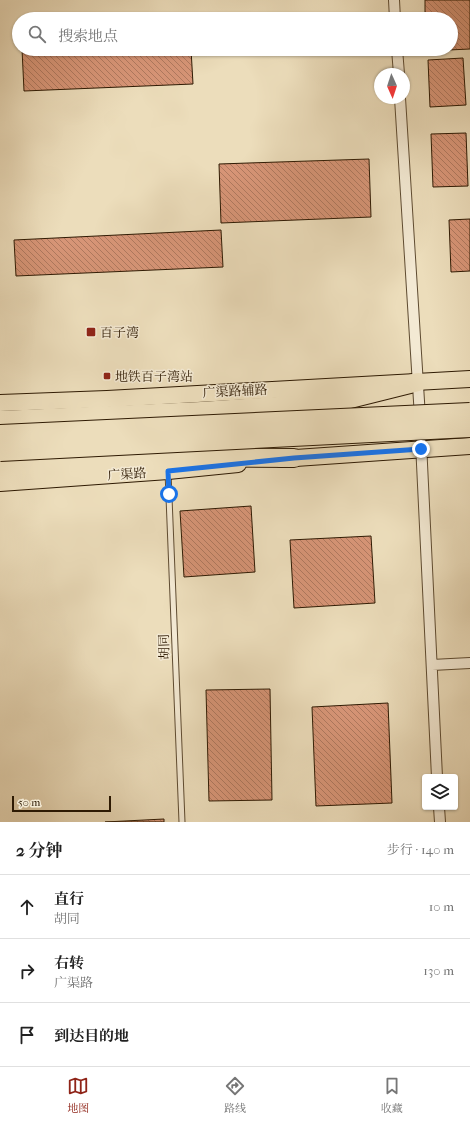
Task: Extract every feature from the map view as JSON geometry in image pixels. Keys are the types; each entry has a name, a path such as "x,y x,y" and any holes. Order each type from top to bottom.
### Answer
{"highway":[{"path":"0,420 201,411 338,402 418,382"},
{"path":"0,434 470,412"},
{"path":"0,452 470,428"},
{"path":"0,467 169,464 294,458"}],"main road":[{"name":"广渠路辅路","path":"0,403 470,379"},
{"path":"294,458 470,446"},
{"name":"广渠路","path":"0,483 169,464"}],"street":[{"path":"394,0 395,12"},
{"path":"398,56 399,68"},
{"path":"400,104 418,382 437,774"},
{"path":"432,665 470,663"},
{"path":"439,810 440,822"}],"lane":[{"name":"胡同","path":"169,464 182,822"}],"building":[{"path":"425,0 470,0 470,49 458,50 458,12 425,12"},
{"path":"22,56 191,56 193,84 24,91"},
{"path":"463,58 466,105 430,107 428,60"},
{"path":"466,133 468,186 433,187 431,134"},
{"path":"369,159 371,217 221,223 219,164"},
{"path":"470,219 470,271 451,272 449,220"},
{"path":"221,230 223,267 16,276 14,240"},
{"path":"251,506 255,572 184,577 180,511"},
{"path":"371,536 375,603 294,608 290,540"},
{"path":"270,689 272,800 209,801 206,690"},
{"path":"388,703 392,803 316,806 312,707"},
{"path":"164,819 164,822 105,822"}],"place":[{"name":"百子湾","path":"91,332"},
{"name":"地铁百子湾站","path":"107,376"}],"route":[{"path":"169,494 168,471 294,458 421,449"}]}
